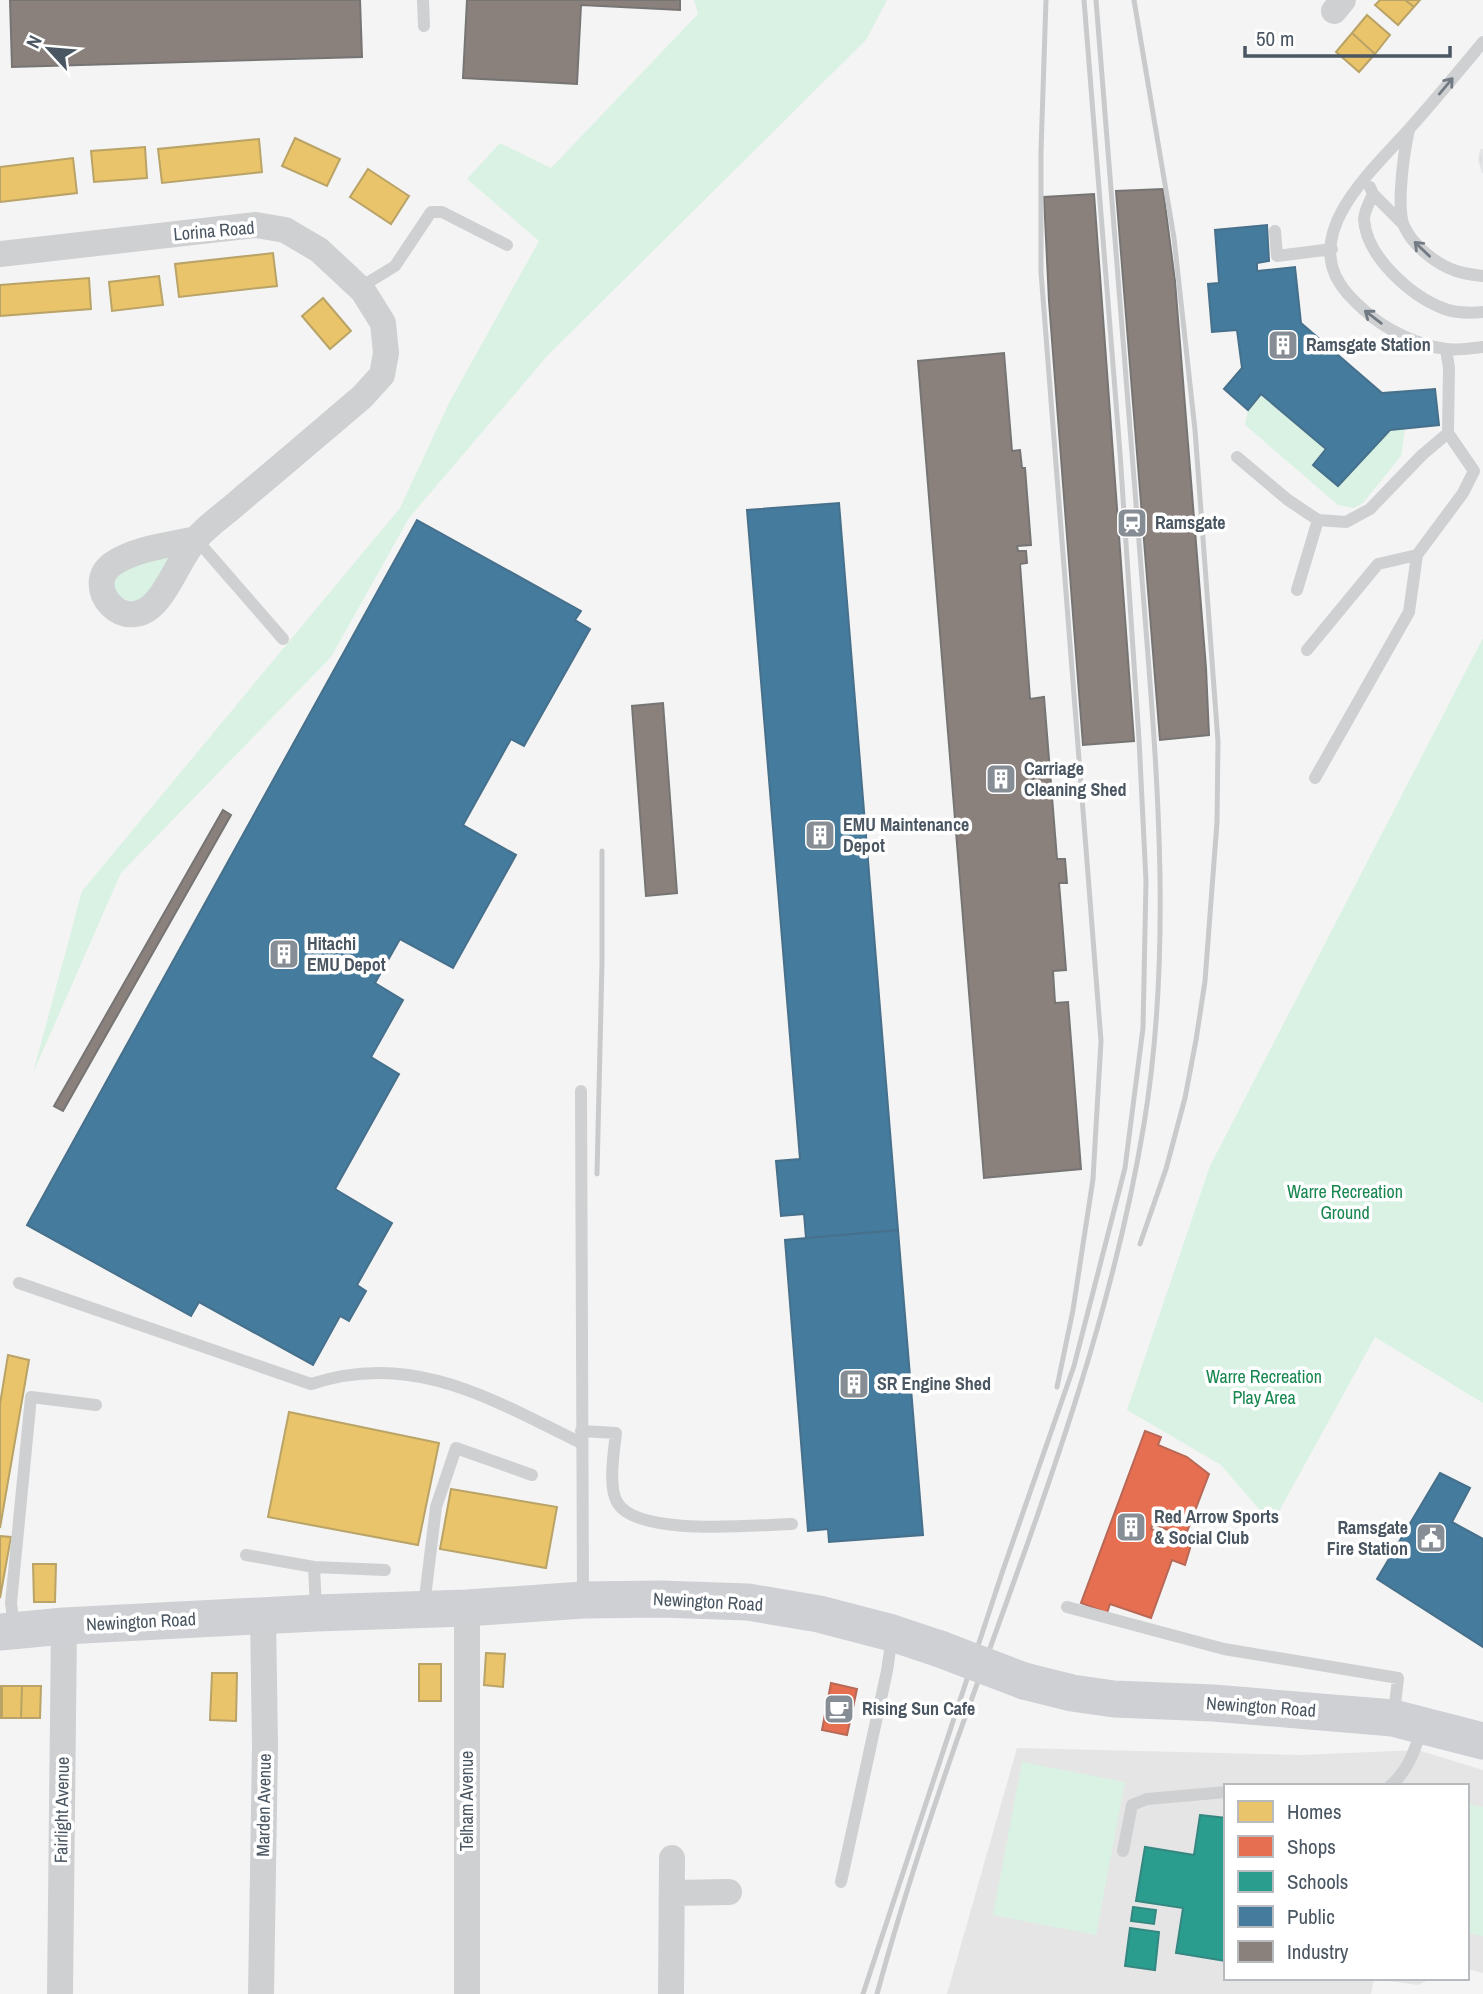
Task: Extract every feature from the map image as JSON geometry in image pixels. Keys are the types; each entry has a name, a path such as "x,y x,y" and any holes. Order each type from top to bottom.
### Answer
{"main road":[{"name":"Newington Road","path":"7,1631 583,1600 660,1598 748,1602 819,1614 892,1633 1024,1681 1072,1693 1114,1699 1213,1703 1408,1721 1483,1741"}],"street":[{"name":"Lorina Road","path":"0,254 256,225 285,230 319,250 359,288 383,323 386,353 382,375 362,397 196,538"},
{"name":"Telham Avenue","path":"467,1608 467,1994"},
{"name":"Marden Avenue","path":"261,1994 265,1746 263,1616"},
{"name":"Fairlight Avenue","path":"61,1994 64,1626"},
{"path":"671,1994 672,1858"},
{"path":"673,1894 729,1892"}],"lane":[{"path":"423,0 424,26"},
{"path":"1483,42 1409,130 1365,177 1345,204 1333,237 1331,260 1339,282 1373,319 1402,336 1446,349 1483,347"},
{"path":"1403,224 1402,158 1409,130"},
{"path":"1365,177 1373,194 1403,224 1412,239 1428,256 1456,271 1483,276"},
{"path":"1373,194 1364,217 1368,237 1384,265 1404,285 1447,310 1483,312"},
{"path":"359,288 395,267 430,212 442,212 507,245"},
{"path":"1275,231 1277,256 1332,249"},
{"path":"1315,778 1409,611 1417,555 1463,493 1474,471 1448,433 1446,349"},
{"path":"1237,457 1288,500 1318,520 1346,522 1370,509 1422,455 1448,433"},
{"path":"1297,590 1318,520"},
{"path":"196,538 283,639"},
{"path":"1307,650 1378,564 1417,555"},
{"path":"581,1091 583,1600"},
{"path":"19,1283 311,1384 334,1376 358,1373 407,1374 444,1382 508,1405 581,1437 616,1433 613,1477 615,1500 625,1513 644,1521 677,1526 792,1524"},
{"path":"7,1631 31,1397 96,1405"},
{"path":"423,1610 436,1507 456,1448 532,1475"},
{"path":"246,1555 314,1567 385,1570"},
{"path":"314,1567 316,1613"},
{"path":"1067,1607 1224,1649 1398,1678 1408,1721 1409,1762 1392,1784"},
{"path":"841,1882 887,1671 892,1633"},
{"path":"1123,1851 1132,1805 1147,1799 1224,1792"}],"shaded area":[{"path":"1017,1748 1300,1755 1418,1750 1483,1770 1483,1973 1469,1970 1469,1784 1224,1784 1224,1980 1374,1980 1371,1994 947,1994"},
{"path":"1381,1980 1429,1980 1418,1985"}],"green space":[{"path":"694,0 887,0 866,40 548,355 409,518 331,657 121,873 33,1073 82,891 400,508 449,403 539,241 467,179 500,143 551,168 698,14"},
{"path":"1261,394 1326,449 1314,465 1390,430 1405,429 1401,456 1363,503 1354,508 1338,505 1245,425 1248,410"},
{"path":"180,551 143,603 113,597 117,570"},
{"name":"Warre Recreation Ground","path":"1483,638 1483,1403 1375,1337 1272,1524 1221,1465 1127,1410 1210,1166"},
{"path":"1022,1762 1125,1782 1096,1935 993,1915"},
{"path":"1469,1804 1483,1807 1483,1936 1469,1933"}],"building: Homes":[{"path":"1380,0 1405,0 1414,7 1398,25 1375,5"},
{"path":"1405,0 1420,0 1414,7"},
{"path":"1367,15 1390,35 1375,54 1352,33"},
{"path":"1352,33 1375,54 1359,72 1336,52"},
{"path":"295,138 340,159 327,186 282,166"},
{"path":"259,139 262,172 162,183 158,149"},
{"path":"145,147 147,178 94,182 91,151"},
{"path":"73,158 77,193 0,202 0,167"},
{"path":"368,169 409,196 391,224 350,197"},
{"path":"273,253 277,286 179,297 175,264"},
{"path":"159,276 163,305 112,311 109,282"},
{"path":"89,278 91,309 0,316 0,285"},
{"path":"323,298 351,331 330,349 302,316"},
{"path":"8,1355 29,1360 0,1528 0,1404"},
{"path":"289,1412 439,1443 418,1545 268,1517"},
{"path":"451,1489 557,1507 546,1568 440,1549"},
{"path":"0,1536 11,1537 0,1598"},
{"path":"33,1564 56,1564 55,1602 34,1602"},
{"path":"486,1653 505,1654 503,1687 484,1685"},
{"path":"419,1664 441,1664 441,1701 419,1701"},
{"path":"212,1673 237,1673 236,1721 210,1720"},
{"path":"2,1686 2,1718 0,1718"},
{"path":"2,1686 22,1686 21,1718 2,1718"},
{"path":"22,1686 41,1686 40,1718 21,1718"}],"building: Shops":[{"name":"Red Arrow Sports & Social Club","path":"1145,1431 1161,1437 1158,1445 1187,1457 1209,1474 1185,1537 1153,1524 1151,1529 1191,1545 1185,1565 1172,1560 1151,1618 1110,1604 1107,1613 1081,1603"},
{"name":"Rising Sun Cafe","path":"831,1683 857,1689 847,1735 822,1730"}],"building: Schools":[{"path":"1200,1815 1224,1818 1224,1961 1176,1953 1183,1908 1136,1901 1145,1847 1194,1855"},
{"path":"1133,1907 1156,1910 1154,1924 1131,1921"},
{"path":"1130,1928 1159,1932 1155,1970 1125,1966"}],"building: Public":[{"name":"Ramsgate Station","path":"1267,225 1269,261 1257,263 1257,271 1295,267 1301,323 1382,393 1435,389 1439,425 1390,430 1338,486 1313,465 1326,449 1261,394 1248,410 1224,389 1242,368 1237,330 1212,332 1208,284 1219,283 1215,230"},
{"name":"EMU Maintenance Depot","path":"839,503 898,1230 806,1238 804,1214 781,1216 776,1161 800,1159 747,510"},
{"name":"Hitachi EMU Depot","path":"417,520 581,611 575,620 590,629 524,746 511,739 463,825 516,855 453,968 400,939 375,983 403,1000 371,1057 399,1074 335,1189 392,1223 357,1285 366,1291 349,1321 340,1316 313,1365 199,1302 191,1316 27,1225"},
{"name":"SR Engine Shed","path":"898,1230 923,1535 829,1542 828,1529 808,1531 785,1240"},
{"path":"1440,1473 1470,1488 1452,1522 1483,1539 1483,1647 1377,1579"}],"building: Industry":[{"path":"10,0 360,0 362,57 12,67"},
{"path":"467,0 680,0 680,10 581,5 577,84 463,78"},
{"path":"1163,189 1175,281 1209,735 1160,740 1116,191"},
{"path":"1094,194 1134,741 1083,745 1049,301 1044,197"},
{"name":"Carriage Cleaning Shed","path":"1004,353 1012,451 1020,450 1022,468 1025,468 1031,545 1017,546 1018,551 1026,551 1027,563 1020,564 1030,699 1044,697 1057,859 1065,859 1067,883 1059,883 1066,970 1053,971 1055,1003 1068,1002 1081,1169 984,1178 918,361"},
{"path":"663,703 677,893 646,896 632,706"},
{"path":"223,810 231,815 63,1111 54,1106"}],"building: Other":[{"path":"1483,150 1483,173 1479,160"}],"railway":[{"path":"1046,0 1041,151 1041,272 1101,1041 1093,1179 1073,1310 1057,1387"},
{"path":"863,1994 1003,1570 1074,1366 1125,1168 1143,1028 1146,881 1139,739 1120,453 1084,0"},
{"path":"877,1994 936,1803 1039,1512 1088,1359 1129,1203 1153,1058 1160,925 1157,792 1096,0"},
{"path":"1134,0 1174,238 1195,430 1218,742 1217,822 1205,981 1196,1040 1185,1098 1166,1169 1140,1244"},
{"path":"597,1174 602,851"}],"place":[{"name":"Ramsgate Station","path":"1283,345"},
{"name":"Ramsgate","path":"1132,523"},
{"name":"Carriage Cleaning Shed","path":"1001,779"},
{"name":"EMU Maintenance Depot","path":"820,835"},
{"name":"Hitachi EMU Depot","path":"284,954"},
{"name":"SR Engine Shed","path":"854,1384"},
{"name":"Red Arrow Sports & Social Club","path":"1131,1527"},
{"name":"Ramsgate Fire Station","path":"1431,1538"},
{"name":"Rising Sun Cafe","path":"839,1709"}],"park label":[{"name":"Warre Recreation Play Area","path":"1264,1387"}]}
